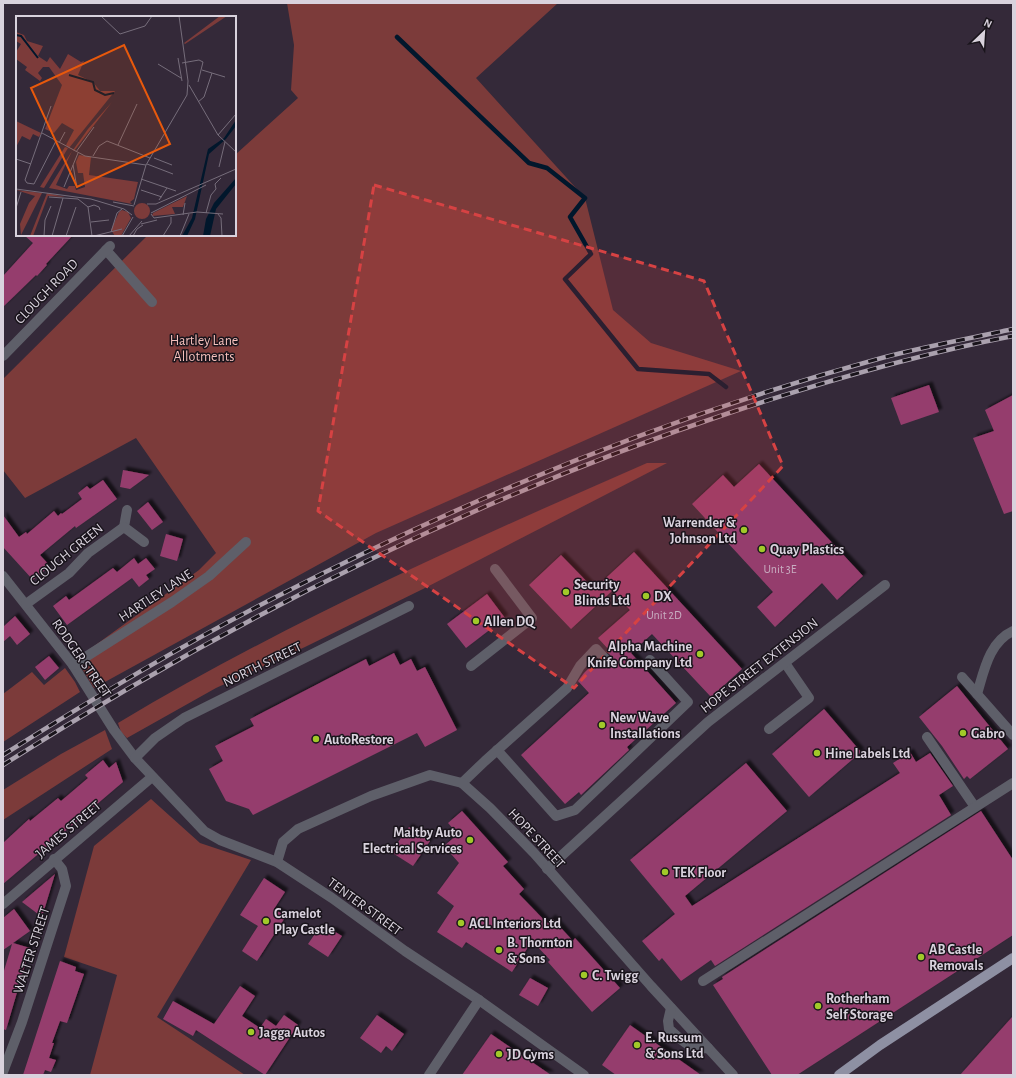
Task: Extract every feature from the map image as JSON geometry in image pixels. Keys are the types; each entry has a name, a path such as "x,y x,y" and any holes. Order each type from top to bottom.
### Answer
{"main road":[{"path":"839,1075 880,1045 1013,958"}],"street":[{"name":"CLOUGH ROAD","path":"3,356 108,248 152,302"},
{"name":"CLOUGH GREEN","path":"26,604 69,573 88,553 124,527 127,510"},
{"name":"CLOUGH GREEN","path":"124,527 144,542"},
{"name":"HARTLEY LANE","path":"73,665 172,602 209,576 246,542"},
{"path":"471,666 532,618 495,569"},
{"name":"RODGER STREET","path":"3,576 73,665 86,688 135,758"},
{"name":"HOPE STREET EXTENSION","path":"548,869 708,722 785,664 885,585"},
{"name":"NORTH STREET","path":"135,758 155,738 184,718 409,606"},
{"path":"977,694 986,662 993,649 1006,635 1013,631"},
{"path":"462,783 567,688 580,666 596,649 608,662"},
{"path":"497,750 556,816 575,810 688,702 650,660"},
{"path":"769,729 809,698 785,664"},
{"path":"962,677 1013,735"},
{"path":"927,737 975,807"},
{"name":"TENTER STREET","path":"135,758 204,830 220,840 277,862 332,898 405,951 479,1000 584,1075"},
{"name":"HOPE STREET","path":"277,862 283,842 298,829 371,796 430,775 462,783 490,808 548,869 671,1008 733,1075"},
{"name":"JAMES STREET","path":"3,904 152,777"},
{"path":"703,981 1013,783"},
{"name":"WALTER STREET","path":"3,1072 22,1022 66,886 62,869 54,859"},
{"path":"429,1075 479,1000"},
{"path":"671,1008 668,1021 669,1029 689,1046 698,1049 708,1048"}],"highlighted area":[{"path":"374,185 704,281 783,466 574,688 318,511"}],"green space":[{"name":"Hartley Lane Allotments","path":"287,3 558,3 476,78 585,198 613,310 651,343 741,371 376,533 94,688 79,664 79,657 199,570 216,553 136,438 25,498 3,470 3,379 147,236 236,236 236,154 298,98 291,90 294,45"},
{"path":"647,463 667,463 423,589 305,647 216,688 127,738 121,732 118,723 246,651 312,617 445,553"},
{"path":"65,668 80,692 3,742 3,694 32,672 44,685"},
{"path":"105,730 112,749 3,820 3,790 61,754"},
{"path":"151,799 200,843 251,860 157,1017 245,1075 90,1075 117,975 64,957 94,846"}],"building":[{"path":"25,236 72,236 37,276 36,275 3,307 3,276 33,243"},
{"path":"929,385 939,412 901,425 891,398"},
{"path":"1013,395 1013,511 1004,514 973,438 994,431 985,410"},
{"path":"759,464 863,576 837,600 822,583 775,627 757,607 773,592 692,504 723,475 734,487"},
{"path":"123,470 149,475 130,489 120,487"},
{"path":"103,480 117,499 76,528 75,526 40,555 50,566 33,580 3,547 3,515 19,537 26,532 27,534 54,511 58,516 61,513 62,514 82,499 78,493 87,486 90,489"},
{"path":"148,502 163,522 152,530 137,511"},
{"path":"166,534 183,539 177,561 160,556"},
{"path":"634,552 742,669 711,697 652,634 631,653 676,703 627,747 629,750 581,795 579,792 565,804 521,755 589,693 578,681 597,660 606,668 613,666 614,660 607,651 609,650 598,638 630,610 612,591 571,629 529,585 561,555 594,589"},
{"path":"134,558 138,564 146,558 155,569 146,575 149,579 139,587 132,578 67,625 53,606 66,596 69,600 113,568 117,572"},
{"name":"Allen DQ","path":"487,594 505,618 466,648 447,624"},
{"path":"15,616 30,634 17,645 10,636 3,642 3,627"},
{"name":"AutoRestore","path":"394,653 400,665 411,659 417,671 425,667 457,730 425,747 417,733 253,815 249,809 226,801 209,769 223,761 215,746 254,726 250,719 366,659 369,666"},
{"path":"49,656 59,668 45,680 35,667"},
{"name":"Gabro","path":"957,686 1008,749 970,779 967,776 964,779 942,746 919,717"},
{"name":"Hine Labels Ltd","path":"824,709 861,752 809,797 772,754"},
{"path":"910,752 916,762 930,753 953,786 939,795 951,815 715,966 711,960 681,981 662,958 659,961 642,941 675,914 630,860 746,763 787,811 685,896 692,906 900,773 893,763"},
{"path":"103,760 109,768 116,762 123,782 3,884 3,843 29,819 30,821 58,798 61,801 88,778 85,775"},
{"path":"462,811 508,862 503,866 524,889 519,894 547,923 552,918 573,941 575,938 620,988 592,1012 548,962 550,960 532,941 512,972 466,942 462,948 437,932 454,906 437,893 459,863 444,846 458,834 448,823"},
{"path":"981,811 1013,860 1013,935 797,1075 772,1075 713,985 723,979 722,977"},
{"path":"409,827 430,841 413,866 391,852"},
{"path":"55,874 42,917 22,902"},
{"name":"Camelot Play Castle","path":"264,878 285,892 274,909 286,916 257,961 242,951 258,926 240,915"},
{"path":"14,909 30,931 13,943 30,948 6,1030 3,1029 3,974 12,944 3,950 3,918"},
{"path":"319,928 329,934 332,930 342,936 328,957 308,944"},
{"path":"60,961 76,967 75,971 84,974 67,1023 60,1021 52,1043 54,1043 49,1058 56,1060 51,1072 45,1070 43,1075 23,1075"},
{"path":"530,978 548,988 538,1006 519,995"},
{"name":"Jagga Autos","path":"240,986 255,996 242,1016 260,1028 266,1019 276,1026 284,1015 298,1025 265,1075 196,1030 193,1036 163,1019 173,1001 214,1024"},
{"path":"377,1015 404,1034 392,1051 386,1046 381,1053 360,1038"},
{"path":"1013,1016 1013,1075 960,1075"},
{"name":"E. Russum & Sons Ltd","path":"630,1025 701,1075 616,1075 602,1065"},
{"name":"JD Gyms","path":"491,1034 551,1075 462,1075"}],"waterway":[{"path":"397,37 529,163 547,168 585,198 570,217 591,254 565,279 638,369 709,374 726,387"}],"railway":[{"path":"3,755 70,713 241,615 348,561 496,493 646,433 723,406 878,359 1013,329"},
{"path":"3,765 90,711 178,660 268,611 358,565 450,522 543,482 638,445 735,411 804,389 943,351 1013,336"}],"place":[{"name":"Warrender & Johnson Ltd","path":"744,530"},
{"name":"Quay Plastics","path":"762,549"},
{"name":"Security Blinds Ltd","path":"566,592"},
{"name":"DX","path":"646,596"},
{"name":"Allen DQ","path":"476,621"},
{"name":"Alpha Machine Knife Company Ltd","path":"700,654"},
{"name":"New Wave Installations","path":"602,725"},
{"name":"Gabro","path":"963,733"},
{"name":"AutoRestore","path":"316,739"},
{"name":"Hine Labels Ltd","path":"817,753"},
{"name":"Maltby Auto Electrical Services","path":"470,840"},
{"name":"TEK Floor","path":"665,872"},
{"name":"Camelot Play Castle","path":"266,921"},
{"name":"ACL Interiors Ltd","path":"461,923"},
{"name":"B. Thornton & Sons","path":"499,950"},
{"name":"AB Castle Removals","path":"921,957"},
{"name":"C. Twigg","path":"584,975"},
{"name":"Rotherham Self Storage","path":"818,1006"},
{"name":"Jagga Autos","path":"251,1032"},
{"name":"E. Russum & Sons Ltd","path":"637,1045"},
{"name":"JD Gyms","path":"499,1054"}]}
